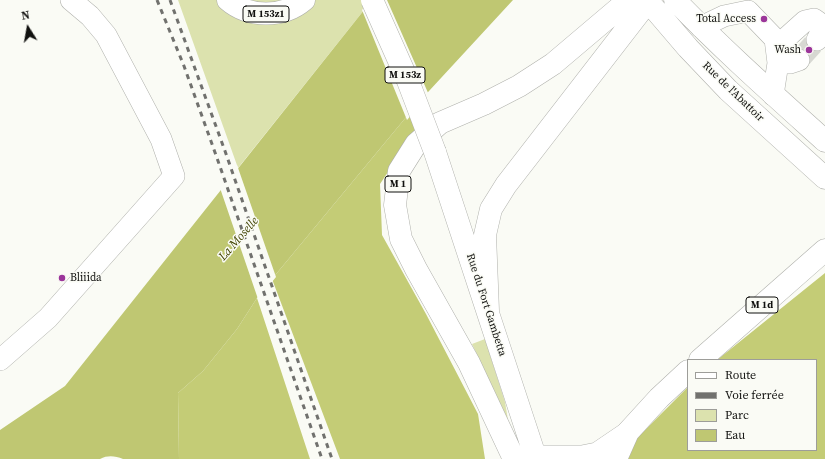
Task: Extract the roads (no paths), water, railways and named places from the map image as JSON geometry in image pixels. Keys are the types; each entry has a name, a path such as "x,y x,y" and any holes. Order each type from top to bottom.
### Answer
{"main road":[{"name":"M 153z1","path":"228,0 243,9 266,14 290,9 304,0"},
{"name":"Rue du Fort Gambetta","path":"372,0 408,82 435,152 536,458"},
{"name":"M 1","path":"583,38 607,0"},
{"name":"M 1","path":"514,459 469,363 416,269 401,239 395,205 399,171 416,144 440,123 484,104 519,86 553,64 583,38 643,0"},
{"path":"488,311 485,235 491,209 506,185 643,0"},
{"name":"Rue de l'Abattoir","path":"643,0 728,90 825,178"},
{"path":"675,0 752,76 825,141"},
{"name":"M 1d","path":"701,359 825,250"},
{"path":"616,459 628,432 659,398 687,372"}],"lane":[{"path":"0,360 48,318 174,176 161,139 106,35 90,16 71,0"},
{"path":"700,26 724,16 748,11 775,39 777,55 773,95"},
{"path":"777,55 806,21 814,19 821,24 822,30 817,40"},
{"path":"777,55 790,63 799,60"},
{"path":"536,458 582,456 597,453 628,432"}],"water":[{"name":"La Moselle","path":"372,0 513,0 417,104 272,279 257,298 237,329 203,371 178,393 179,459 123,459 112,456 100,459 0,459 0,430 65,386"}],"tunnel":[{"path":"799,60 817,40"}],"railway":[{"path":"157,0 184,66 322,459"},
{"path":"170,0 225,151 332,459"}],"place":[{"name":"Total Access","path":"764,19"},
{"name":"Wash","path":"809,50"},
{"name":"Bliiida","path":"62,278"}]}
